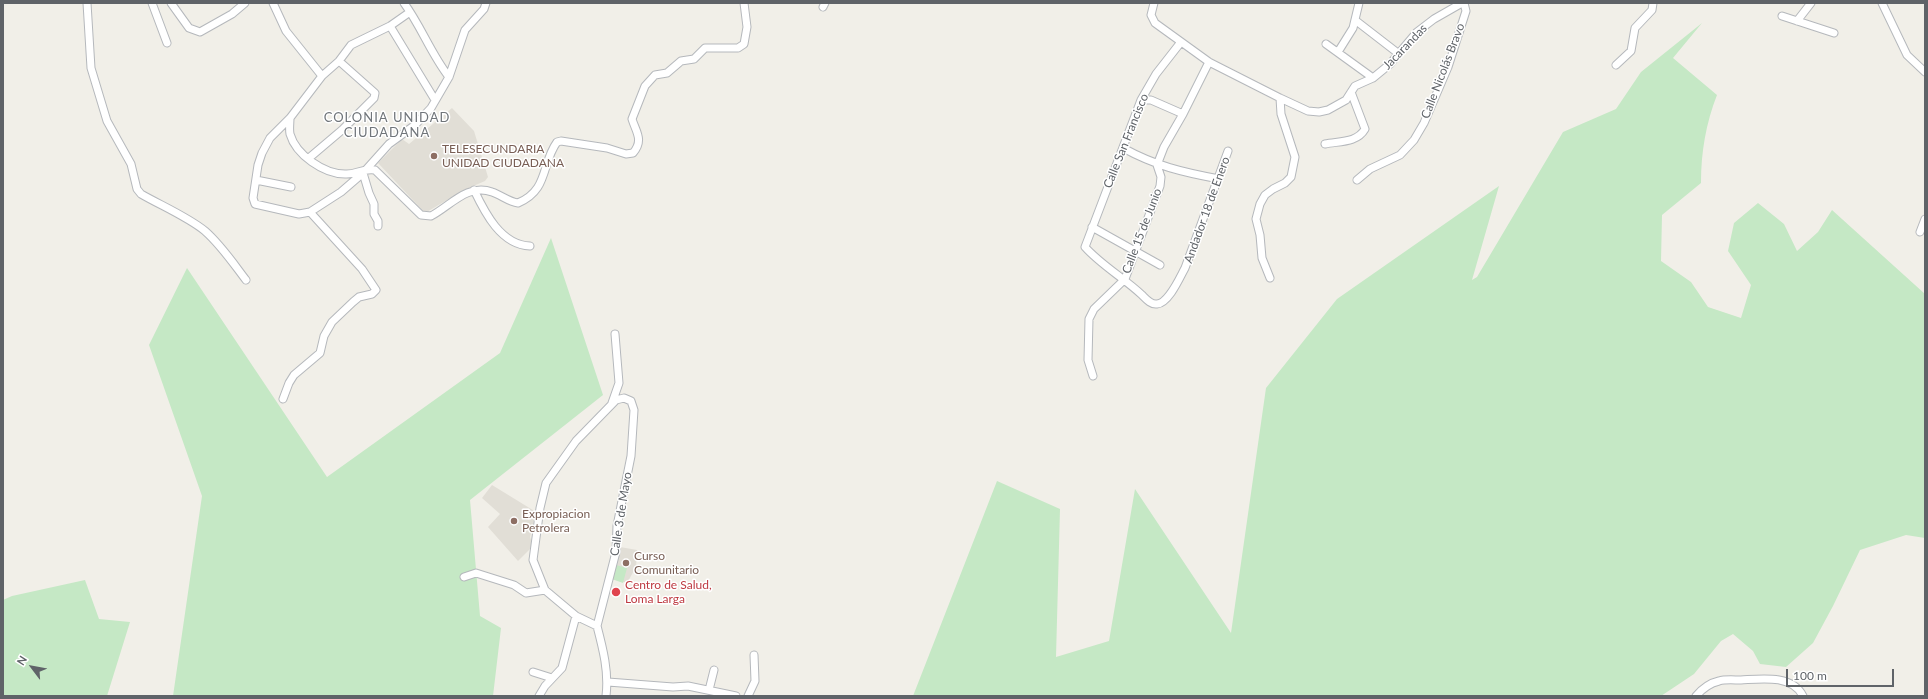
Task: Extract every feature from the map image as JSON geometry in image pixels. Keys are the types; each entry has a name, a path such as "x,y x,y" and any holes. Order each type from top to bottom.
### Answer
{"street":[{"path":"87,3 91,68 107,121 131,164 137,189 141,194 204,230 218,243 246,280"},
{"path":"152,3 167,43"},
{"path":"171,3 189,28 200,32 232,14 246,3"},
{"path":"273,3 286,31 322,76"},
{"path":"404,3 449,77"},
{"path":"410,12 390,26 351,46 322,76 290,118 260,150 253,198 255,204 300,214 310,212 341,192 365,171 388,144 415,125 431,108 449,77 465,30 484,9 486,3"},
{"path":"290,118 290,134 295,145 324,170 333,173 347,174 375,170 422,215 431,216 450,202 474,190 492,192 514,202 522,201 537,189 542,181 554,146 557,142 562,141 606,148 626,154 633,153 638,145 638,132 632,119 645,86 655,75 667,73 681,61 694,59 705,48 738,48 744,44 747,26 744,3"},
{"path":"1154,3 1152,20 1181,42 1209,62 1280,98 1281,114 1295,158 1291,177 1285,183 1273,188 1265,195 1260,204 1256,219 1260,235 1262,258 1270,278"},
{"path":"1338,52 1353,28 1359,3"},
{"name":"Jacarandas","path":"1280,98 1308,111 1319,112 1328,110 1346,100 1355,86 1373,78 1390,64 1417,32 1434,19 1463,3"},
{"name":"Calle Nicolás Bravo","path":"1357,180 1370,169 1400,155 1414,140 1424,123 1448,67 1466,11 1463,3"},
{"path":"1616,65 1631,51 1635,28 1652,10 1653,3"},
{"path":"1797,21 1811,3"},
{"path":"1882,3 1907,55 1925,72"},
{"path":"1782,16 1834,33"},
{"path":"1355,20 1399,54"},
{"path":"390,26 436,100"},
{"name":"Calle San Francisco","path":"1085,248 1141,100 1156,74 1181,42"},
{"path":"1326,44 1373,78"},
{"path":"309,158 342,130 374,98 375,93 338,61"},
{"path":"1157,165 1164,147 1183,114 1209,62"},
{"path":"1326,144 1350,141 1362,134 1365,129 1351,92"},
{"path":"1141,100 1151,100 1183,114"},
{"path":"1123,148 1157,165 1176,171 1219,179"},
{"name":"Andador 18 de Enero","path":"1085,248 1125,279 1150,302 1158,304 1165,301 1176,286 1185,268 1219,179 1228,151"},
{"name":"Calle 15 de Junio","path":"1093,376 1088,360 1089,319 1094,309 1125,279 1134,251 1160,186 1161,176 1157,165"},
{"path":"365,171 378,226"},
{"path":"256,180 292,187"},
{"path":"474,190 482,205 506,238 520,245 530,246"},
{"path":"283,399 289,382 294,375 320,353 324,336 332,322 359,297 372,294 376,290 362,269 310,212"},
{"path":"1920,232 1925,219"},
{"path":"1092,227 1160,265"},
{"path":"606,696 608,682 602,644 597,626 576,616 545,590 533,560 540,508 546,483 576,441 611,405 619,383 615,334"},
{"name":"Calle 3 de Mayo","path":"597,626 616,552 617,526 631,456 634,410 631,401 624,398 616,400 611,405"},
{"path":"464,578 476,573 514,585 526,592 545,590"},
{"path":"539,696 552,678 562,668 576,616"},
{"path":"748,696 755,682 754,655"},
{"path":"709,690 714,670"},
{"path":"533,672 552,678"},
{"path":"1696,696 1707,685 1720,680 1768,678 1789,683 1801,692 1803,696"},
{"path":"608,682 673,687 688,686 736,696"}],"shaded area":[{"name":"TELESECUNDARIA UNIDAD CIUDADANA","path":"452,108 474,131 488,177 485,181 464,190 425,213 378,163 402,139 409,144"},
{"name":"Expropiacion Petrolera","path":"492,485 536,512 530,537 533,546 518,561 488,527 500,514 482,498"},
{"name":"Curso Comunitario","path":"620,547 637,550 636,567 627,583 611,579"}],"green space":[{"path":"1702,23 1673,58 1717,95 1705,138 1701,183 1662,215 1661,261 1691,282 1708,307 1741,318 1751,285 1728,251 1734,223 1758,203 1784,224 1797,251 1818,232 1832,210 1925,294 1925,538 1906,535 1860,550 1813,643 1786,667 1760,664 1753,651 1733,634 1721,641 1694,674 1661,696 913,696 997,481 1060,509 1056,657 1109,641 1135,489 1231,633 1266,388 1337,299 1499,186 1472,280 1477,277 1563,132 1616,109 1641,72"},
{"path":"551,238 603,395 470,500 480,616 501,628 493,696 173,696 202,496 149,345 187,268 327,477 500,353"},
{"path":"616,565 627,568 623,583 612,579"},
{"path":"85,580 99,619 130,622 107,696 3,696 3,600 12,596"}],"place":[{"name":"TELESECUNDARIA UNIDAD CIUDADANA","path":"434,156"},
{"name":"Expropiacion Petrolera","path":"514,521"},
{"name":"Curso Comunitario","path":"626,563"},
{"name":"Centro de Salud, Loma Larga","path":"616,592"}],"district":[{"name":"COLONIA UNIDAD CIUDADANA","path":"387,126"}]}
